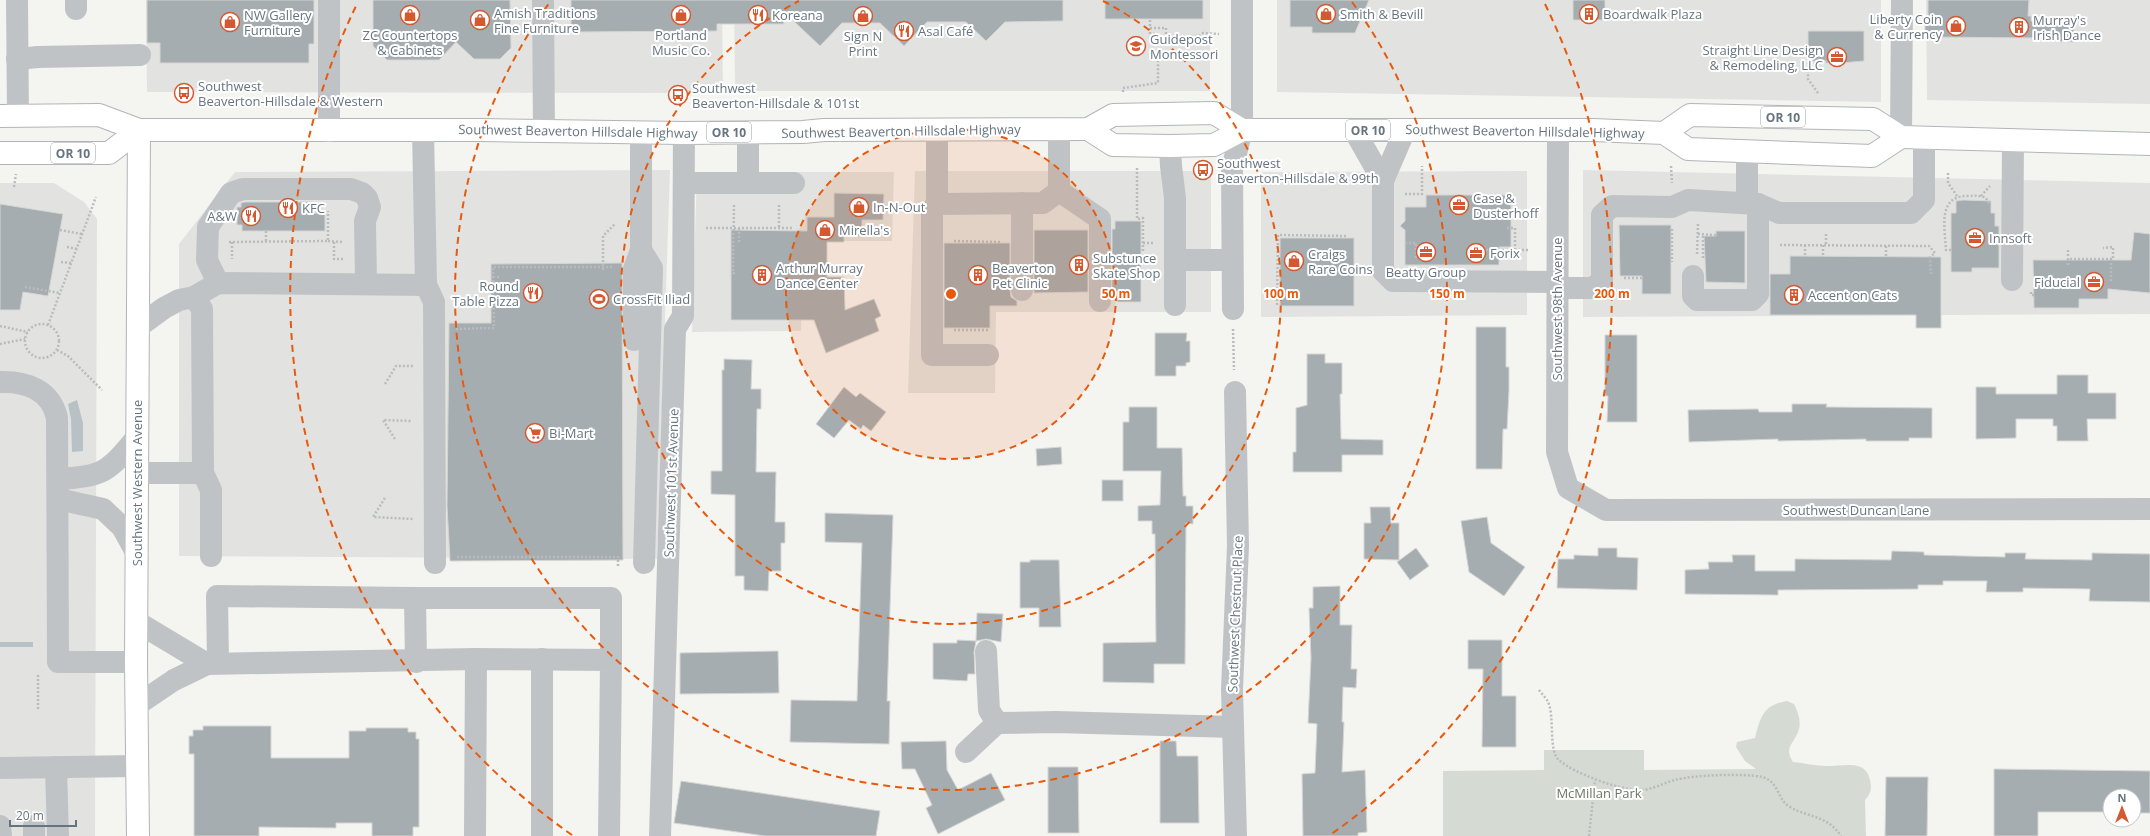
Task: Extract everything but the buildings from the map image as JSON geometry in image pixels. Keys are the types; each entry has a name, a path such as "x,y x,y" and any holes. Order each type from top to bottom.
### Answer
{"main road":[{"path":"1088,129 1113,114 1214,113 1242,130"},
{"name":"Southwest Beaverton Hillsdale Highway","path":"9,116 99,115 139,130 423,130 684,133 1088,129 1113,145 1170,146 1214,145 1242,130 1558,130 1664,133 1688,149 1872,156 1901,137 1873,119 1866,118 1690,115 1664,133"},
{"path":"0,130 9,116"},
{"name":"OR 10","path":"0,153 109,153 139,130"},
{"name":"Southwest Western Avenue","path":"138,836 136,622 139,130"},
{"path":"1901,137 2150,144"}],"street":[{"path":"9,116 17,59 17,0"},
{"path":"329,0 330,131"},
{"path":"543,0 544,131"},
{"path":"1233,309 1232,169 1242,130 1242,0"},
{"path":"1901,137 1902,0"},
{"path":"17,59 38,56 140,55"},
{"path":"1059,129 1059,191"},
{"path":"423,130 426,285 434,302 435,563"},
{"path":"937,130 936,204 932,210 937,322 932,355 988,355"},
{"path":"1354,130 1383,181"},
{"path":"1405,130 1383,181 1383,271 1393,281 1483,282 1592,288 1602,281 1602,215 1612,206 1672,207 1688,200 1698,200 1753,203 1779,213 1911,213 1924,200 1924,138"},
{"name":"Southwest 98th Avenue","path":"1558,130 1557,452 1568,488"},
{"path":"634,340 634,269 641,250 640,132"},
{"path":"741,190 748,132"},
{"name":"Southwest 101st Avenue","path":"660,836 675,329 683,316 684,133"},
{"path":"2012,280 2013,140"},
{"path":"1170,146 1176,198 1175,305"},
{"path":"1693,276 1693,296 1697,300 1752,300 1758,294 1753,203 1747,152"},
{"path":"684,183 741,190 794,183"},
{"path":"218,284 207,260 208,227 231,193 243,190 352,189 362,193 368,198 370,207 365,221 366,284"},
{"path":"936,204 1043,203 1059,191"},
{"path":"1059,191 1100,219 1100,301"},
{"path":"1022,203 1022,290"},
{"path":"641,250 652,268 644,563"},
{"path":"1176,260 1232,260"},
{"path":"138,327 164,308 179,300 194,297 218,284 426,285"},
{"path":"194,297 202,309 203,473 211,490 211,556"},
{"path":"0,382 28,384 41,392 53,405 58,418 58,662 136,662"},
{"name":"Southwest Chestnut Place","path":"1235,392 1238,546 1232,689 1236,836"},
{"path":"58,489 79,478 102,473 114,464 137,437"},
{"path":"138,473 203,473"},
{"name":"Southwest Duncan Lane","path":"1568,488 1606,510 2150,509"},
{"path":"58,489 103,509 122,527 137,554"},
{"path":"212,663 217,596 611,598 609,836"},
{"path":"415,598 416,662"},
{"path":"136,622 212,663"},
{"path":"986,651 989,710 997,723"},
{"path":"137,705 174,680 212,663 416,662 476,659 610,660"},
{"path":"475,836 476,659"},
{"path":"542,659 542,836"},
{"path":"966,752 997,723 1056,722 1233,728"},
{"path":"0,768 137,766"},
{"path":"56,767 58,836"},
{"path":"0,826 1,836"}],"path":[{"path":"1150,19 1150,34"},
{"path":"1150,28 1166,28 1166,35 1169,36 1199,36 1203,33 1222,34"},
{"path":"1122,97 1122,88 1158,83 1158,61"},
{"path":"1818,93 1808,79 1808,62 1830,62"},
{"path":"1137,166 1137,219 1143,218 1143,251 1141,251"},
{"path":"1401,194 1422,194 1422,166"},
{"path":"1671,166 1672,187"},
{"path":"1948,173 1948,183 1957,196"},
{"path":"1980,196 1992,184"},
{"path":"737,273 733,273 734,228 741,190"},
{"path":"1951,250 1946,250 1945,212 1948,205 1957,196 1980,196 1988,200 1990,209"},
{"path":"48,325 96,197"},
{"path":"1698,200 1697,258 1703,258 1704,235"},
{"path":"226,242 328,241 328,210 321,210"},
{"path":"779,217 779,228"},
{"path":"1672,223 1672,262"},
{"path":"453,336 453,329 494,328 493,267 603,269 602,236 615,224"},
{"path":"729,228 793,228"},
{"path":"739,228 739,242"},
{"path":"1507,228 1515,228 1515,250"},
{"path":"60,230 82,234"},
{"path":"266,231 266,242"},
{"path":"1277,305 1279,269 1276,235 1297,234 1314,237 1348,236"},
{"path":"1698,234 1716,235"},
{"path":"951,241 1000,242 1000,245"},
{"path":"1401,243 1416,243 1416,282"},
{"path":"1779,252 1779,245 1929,246 1935,253 1930,257 1931,274"},
{"path":"1805,245 1805,256"},
{"path":"1823,245 1823,256"},
{"path":"1886,246 1886,257"},
{"path":"66,248 77,249"},
{"path":"2103,248 2113,248 2113,259 2111,259 2111,282"},
{"path":"1483,282 1483,250 1529,250"},
{"path":"2068,250 2068,266"},
{"path":"2068,259 2111,259"},
{"path":"61,262 71,263"},
{"path":"493,277 499,277"},
{"path":"1617,278 1642,278"},
{"path":"25,287 60,293"},
{"path":"1233,309 1235,392"},
{"path":"37,325 48,325 53,328 59,338 57,350 49,357 38,358 29,352 25,339 28,332 37,325"},
{"path":"0,326 28,332"},
{"path":"0,344 25,339"},
{"path":"57,350 68,356 102,390"},
{"path":"384,498 373,517 435,519"},
{"path":"454,551 454,557 618,557 618,566"},
{"path":"38,675 38,709"},
{"path":"1539,690 1549,702 1555,755 1557,759 1567,766 1596,780 1621,788 1639,791 1647,790 1674,780 1691,777 1762,777 1771,781 1788,807 1829,823 1841,836"},
{"path":"1589,836 1596,780"}],"shaded area":[{"path":"146,0 722,0 723,93 147,92"},
{"path":"734,0 1210,0 1210,91 735,91"},
{"path":"1277,0 1881,0 1881,102 1277,92"},
{"path":"1926,0 2150,0 2150,104 1927,100"},
{"path":"670,170 657,559 179,556 179,244 235,172"},
{"path":"1583,170 2150,183 2150,314 1583,317"},
{"path":"915,171 1211,171 1211,312 996,312 995,393 908,393"},
{"path":"1527,171 1527,315 1261,317 1261,172"},
{"path":"697,172 894,172 892,241 804,241 801,331 692,332"},
{"path":"0,183 54,183 84,202 97,219 95,836 0,836"},
{"path":"77,400 83,423 83,451 72,452 71,419 68,404"},
{"path":"0,642 33,642 33,647 0,647"}],"green space":[{"name":"McMillan Park","path":"1787,701 1794,704 1798,713 1800,726 1789,748 1790,757 1793,762 1823,766 1853,765 1859,766 1868,773 1871,788 1869,795 1865,800 1866,836 1443,836 1443,771 1544,770 1544,750 1644,750 1644,770 1756,769 1745,761 1736,747 1737,742 1755,738 1764,713 1773,705"}],"place":[{"name":"Smith & Bevill","path":"1326,14"},
{"name":"Boardwalk Plaza","path":"1589,14"},
{"name":"ZC Countertops & Cabinets","path":"410,15"},
{"name":"Portland Music Co.","path":"681,15"},
{"name":"Koreana","path":"758,15"},
{"name":"Sign N Print","path":"863,16"},
{"name":"Amish Traditions Fine Furniture","path":"480,20"},
{"name":"NW Gallery Furniture","path":"230,22"},
{"name":"Liberty Coin & Currency","path":"1956,26"},
{"name":"Murray's Irish Dance","path":"2019,27"},
{"name":"Asal Café","path":"904,31"},
{"name":"Guidepost Montessori","path":"1136,46"},
{"name":"Straight Line Design & Remodeling, LLC","path":"1837,57"},
{"name":"Southwest Beaverton-Hillsdale & Western","path":"184,93"},
{"name":"Southwest Beaverton-Hillsdale & 101st","path":"678,95"},
{"name":"Southwest Beaverton-Hillsdale & 99th","path":"1203,170"},
{"name":"Case & Dusterhoff","path":"1459,205"},
{"name":"In-N-Out","path":"859,207"},
{"name":"KFC","path":"288,208"},
{"name":"A&W","path":"251,216"},
{"name":"Mirella's","path":"825,230"},
{"name":"Innsoft","path":"1975,238"},
{"name":"Beatty Group","path":"1426,252"},
{"name":"Forix","path":"1476,253"},
{"name":"Craigs Rare Coins","path":"1294,261"},
{"name":"Substunce Skate Shop","path":"1079,265"},
{"name":"Arthur Murray Dance Center","path":"762,275"},
{"name":"Beaverton Pet Clinic","path":"978,275"},
{"name":"Fiducial","path":"2094,282"},
{"name":"Round Table Pizza","path":"533,293"},
{"name":"Accent on Cats","path":"1794,295"},
{"name":"CrossFit Iliad","path":"599,299"},
{"name":"Bi-Mart","path":"535,433"}]}
